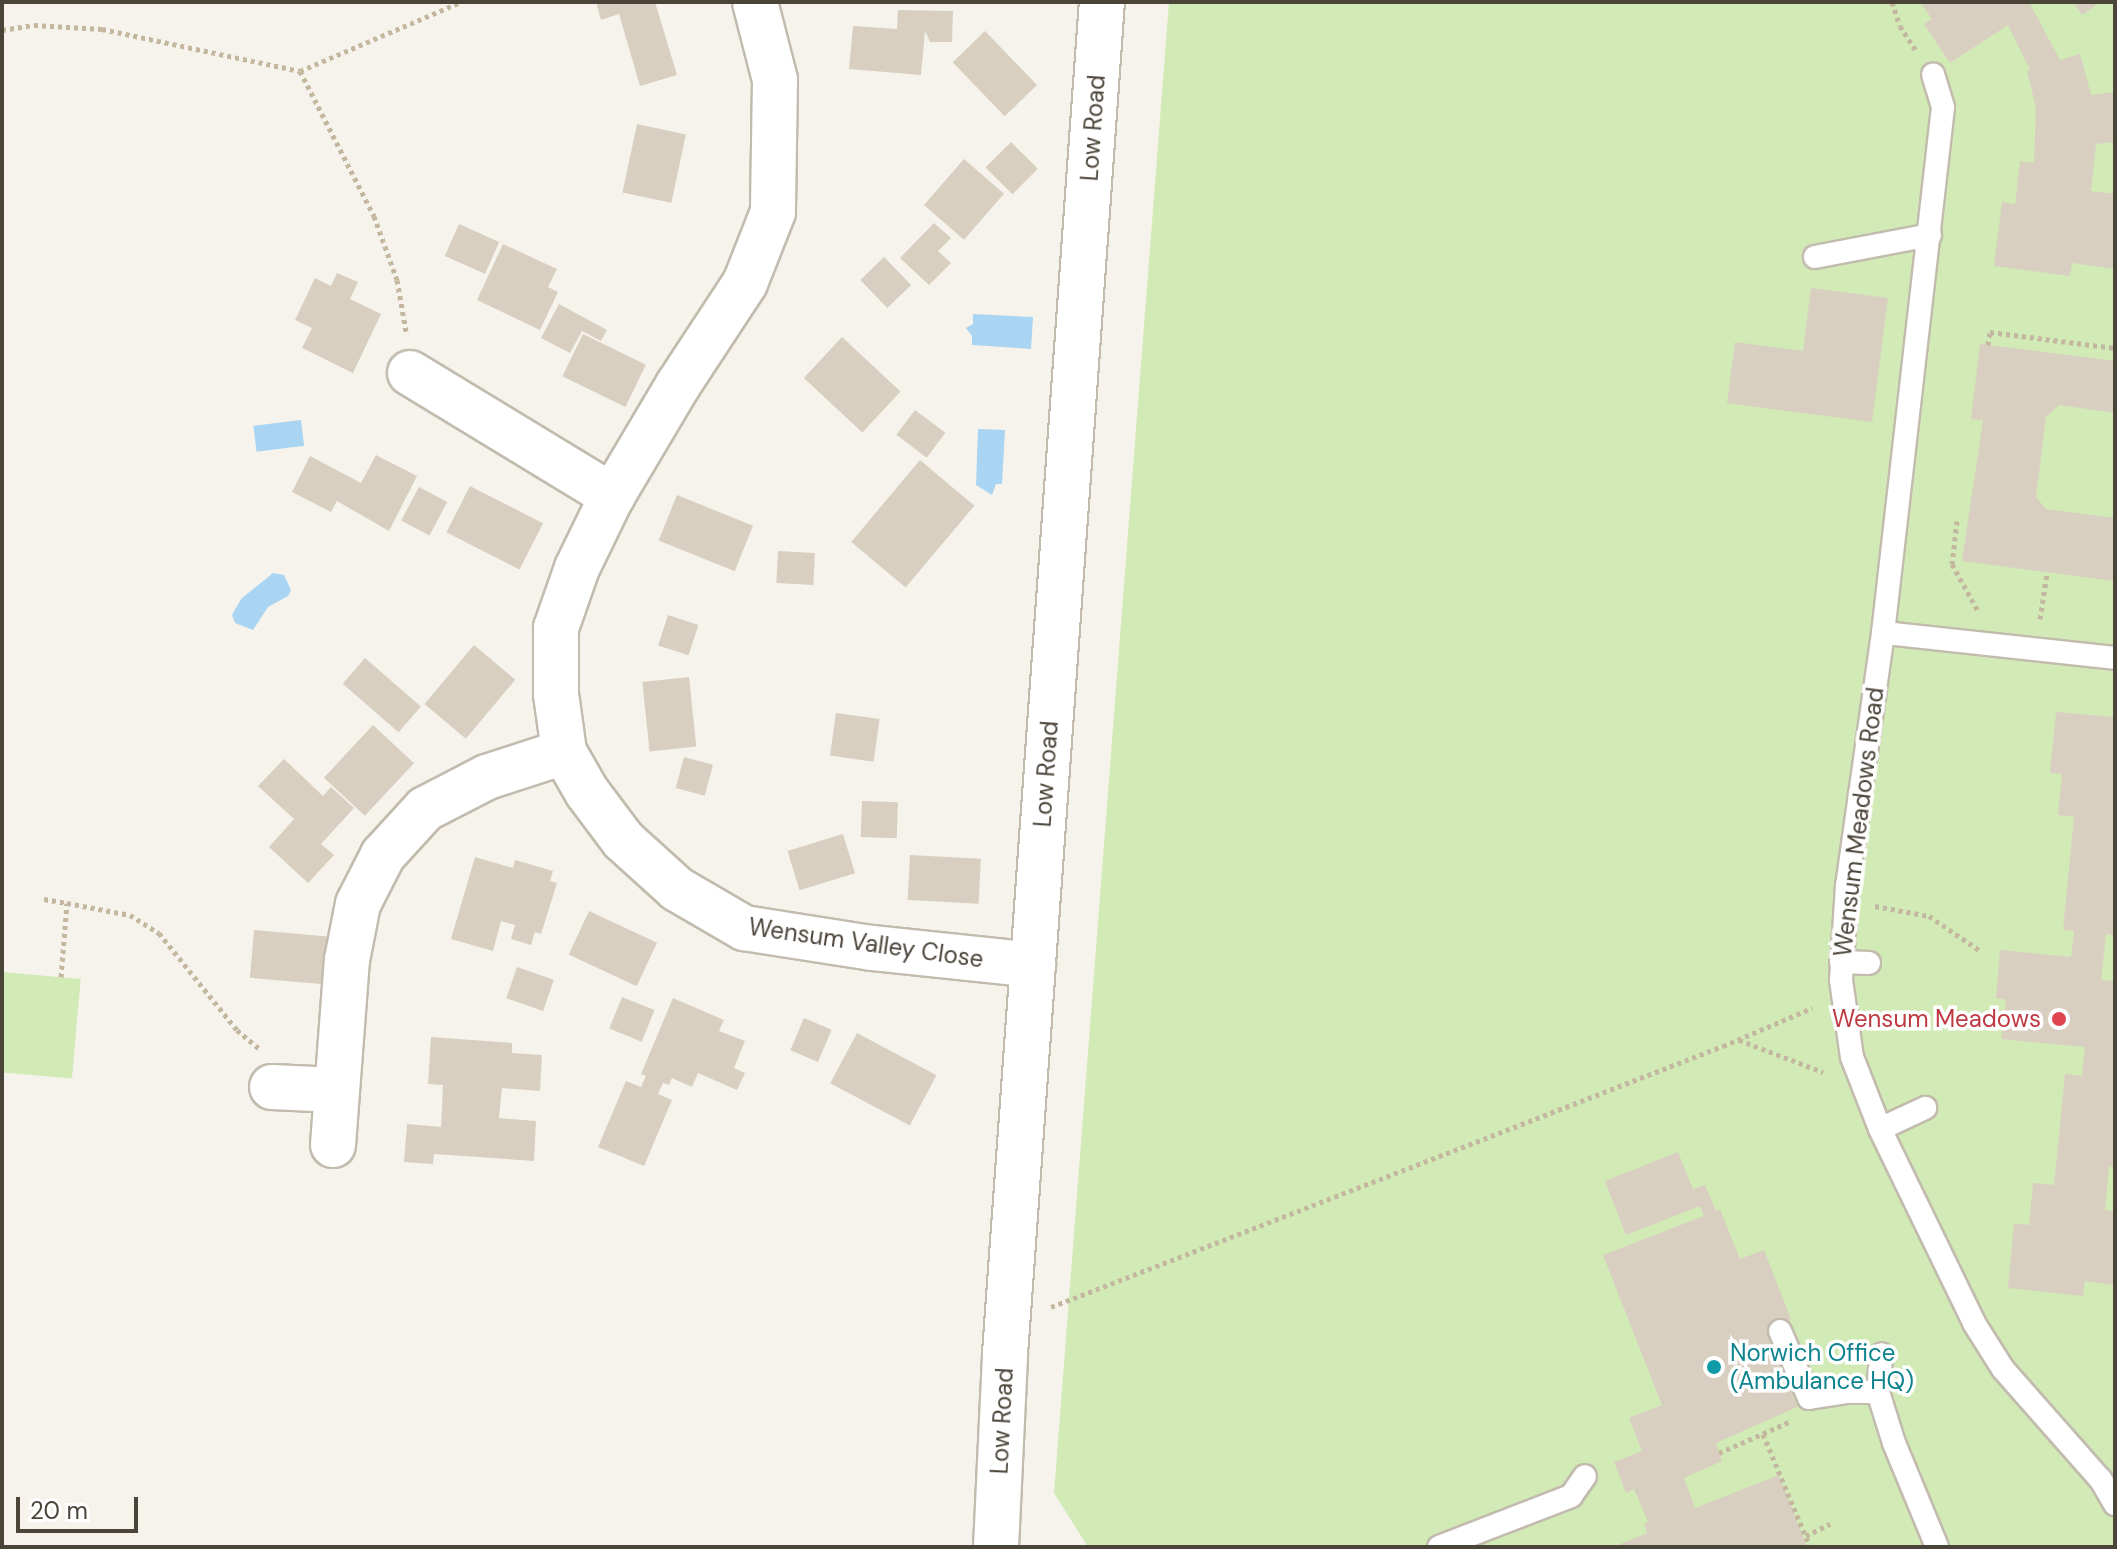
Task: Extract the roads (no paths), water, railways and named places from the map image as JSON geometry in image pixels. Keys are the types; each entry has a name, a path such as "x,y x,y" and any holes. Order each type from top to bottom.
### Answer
{"street":[{"name":"Wensum Valley Close","path":"755,2 775,80 773,212 745,283 678,385 612,496 577,568 556,628 556,694 564,752 587,792 623,840 677,889 744,928 872,948 1033,965"},
{"name":"Low Road","path":"996,1547 1007,1325 1102,2"},
{"path":"410,373 612,496"},
{"path":"333,1145 347,960 358,904 383,855 425,809 487,777 564,752"},
{"path":"272,1087 336,1090"}],"lane":[{"name":"Wensum Meadows Road","path":"1933,75 1943,107 1883,633 1846,904 1841,962 1843,996 1852,1057 1880,1129 1974,1323 2003,1369 2101,1480 2115,1504"},
{"path":"1815,257 1930,235"},
{"path":"1883,633 2115,658"},
{"path":"1841,962 1869,963"},
{"path":"1880,1129 1925,1108"},
{"path":"1780,1331 1809,1398 1845,1392 1878,1392"},
{"path":"1881,1354 1878,1392 1894,1443 1937,1547"},
{"path":"1439,1547 1571,1496 1585,1476"}],"water":[{"path":"973,314 1033,317 1031,349 972,345 972,336 966,328 973,324"},
{"path":"301,420 304,446 257,452 253,426"},
{"path":"978,429 1005,430 1002,484 996,484 992,495 976,485"},
{"path":"273,573 284,575 291,590 288,596 268,607 253,630 235,623 232,615 241,599"}],"place":[{"name":"Wensum Meadows","path":"2059,1019"},
{"name":"Norwich Office (Ambulance HQ)","path":"1714,1367"}]}
